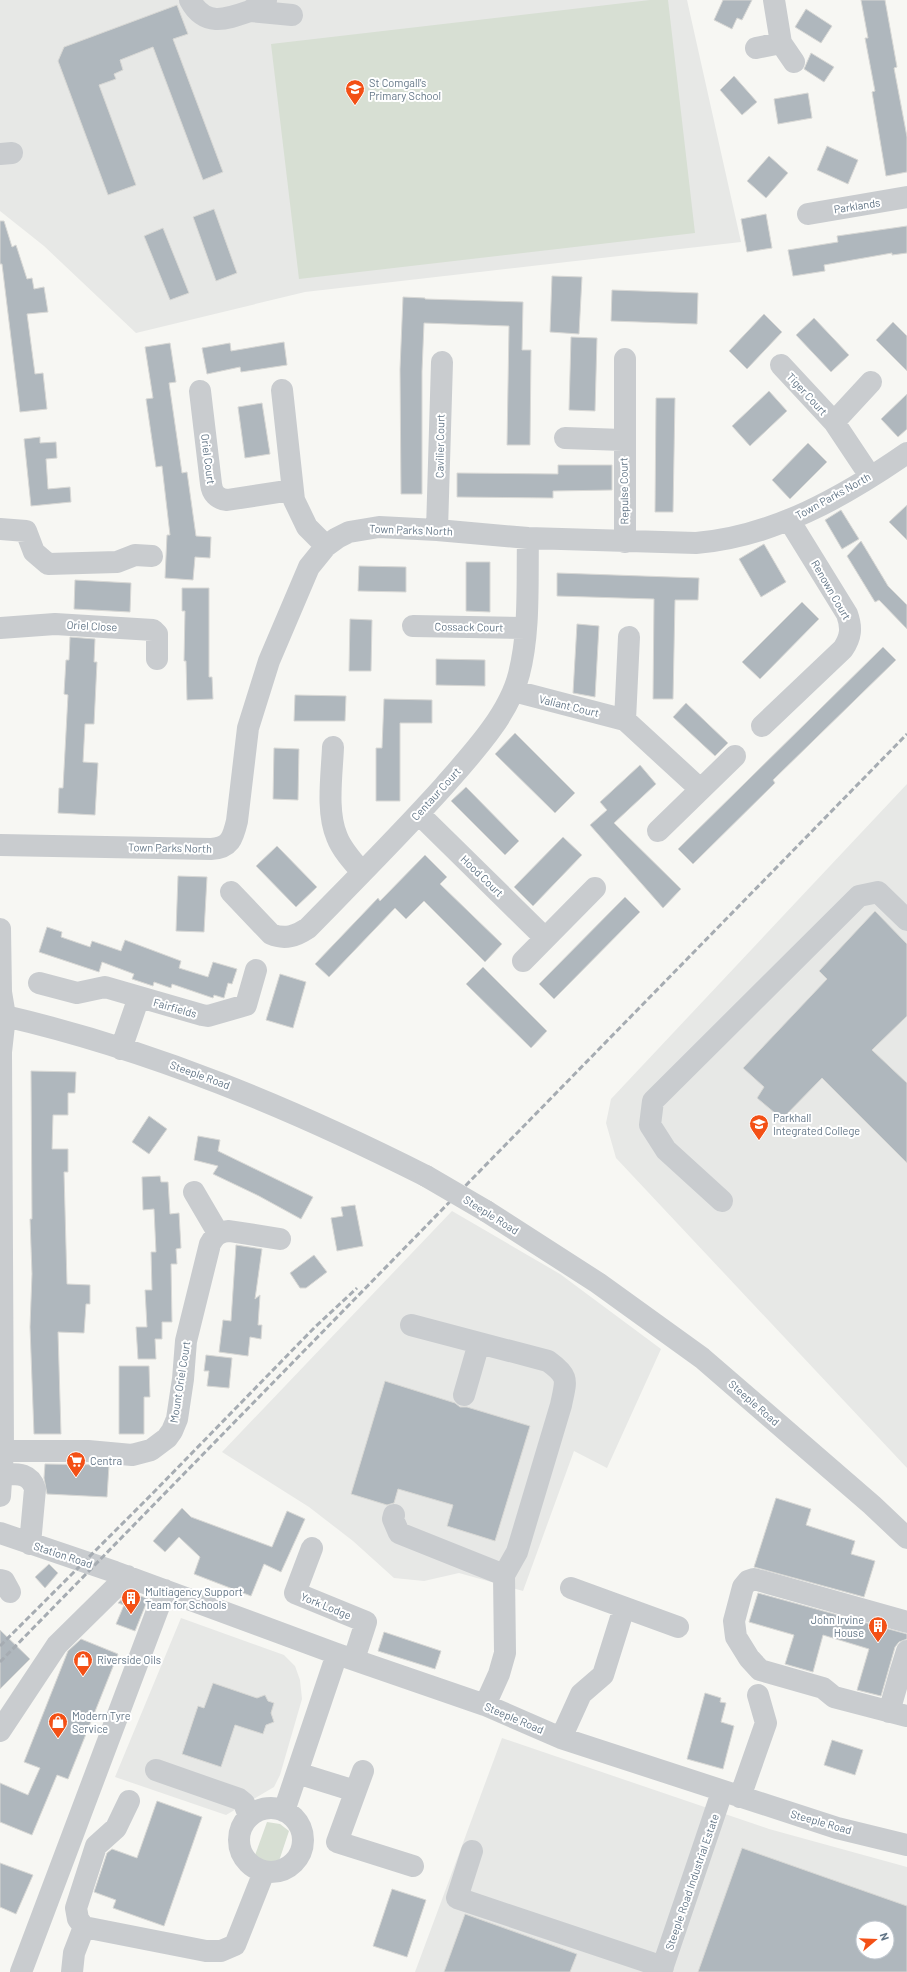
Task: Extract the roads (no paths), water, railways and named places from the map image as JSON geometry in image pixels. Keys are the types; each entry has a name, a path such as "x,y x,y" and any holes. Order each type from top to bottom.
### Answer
{"street":[{"path":"190,0 200,13 216,20 228,18 258,5 292,15"},
{"path":"774,0 781,43 794,62"},
{"path":"756,48 781,43"},
{"name":"Parklands","path":"808,214 907,198"},
{"name":"Repulse Court","path":"625,359 623,440 625,542"},
{"name":"Cavilier Court","path":"438,530 442,362"},
{"name":"Tiger Court","path":"781,365 834,422 870,476"},
{"name":"Tiger Court","path":"834,422 871,382"},
{"path":"282,390 294,500 301,519 326,546"},
{"name":"Oriel Court","path":"200,391 211,484 215,494 221,499 227,500 292,490"},
{"path":"565,438 623,440"},
{"name":"Town Parks North","path":"0,846 218,849 228,845 234,833 237,821 248,728 259,688 298,588 308,567 326,546 348,532 365,528 379,527 438,530 528,538 625,542 696,543 717,541 739,536 789,520 825,503 907,453"},
{"name":"Renown Court","path":"762,726 843,649 850,634 851,624 847,614 789,520"},
{"path":"0,529 26,531 34,552 48,564 117,562 135,555 152,556"},
{"name":"Centaur Court","path":"231,892 272,934 279,937 288,937 299,934 308,928 418,814 468,759 501,714 514,691 519,674 526,628 528,538"},
{"name":"Oriel Close","path":"0,628 55,624 153,630 157,634 157,660"},
{"name":"Cossack Court","path":"413,626 526,628"},
{"path":"625,720 629,637"},
{"name":"Valiant Court","path":"514,691 625,720 700,789"},
{"path":"333,747 332,809 334,828 340,844 362,872"},
{"path":"658,831 735,756"},
{"name":"Hood Court","path":"418,814 545,938"},
{"path":"523,961 595,888"},
{"path":"722,1201 666,1150 650,1125 653,1101 859,896 878,892 907,920"},
{"path":"0,929 1,992 5,1016 1,1052 2,1450 0,1496"},
{"name":"Fairfields","path":"39,984 77,993 105,987 208,1016 246,1005 256,970"},
{"name":"Fairfields","path":"121,1049 139,997"},
{"name":"Steeple Road","path":"5,1016 121,1049 191,1072 255,1096 348,1137 426,1176 486,1211 598,1283 702,1358 872,1505 907,1538"},
{"path":"194,1192 218,1233 240,1231 280,1239"},
{"name":"Mount Oriel Court","path":"2,1450 88,1451 132,1455 151,1450 167,1438 177,1419 183,1379 186,1341 208,1251 214,1237 218,1233"},
{"path":"411,1325 548,1361 562,1372 566,1382 561,1405 517,1552 504,1575 505,1653 485,1705"},
{"path":"464,1395 479,1343"},
{"path":"1,1474 21,1474 28,1476 33,1482 35,1488 30,1544"},
{"path":"394,1515 393,1519 399,1532 504,1575"},
{"name":"Station Road","path":"0,1533 127,1576"},
{"name":"York Lodge","path":"312,1548 295,1593 366,1622 346,1657"},
{"path":"0,1731 57,1644 127,1576"},
{"name":"Steeple Road","path":"127,1576 346,1657 485,1705 561,1738 837,1828 907,1845"},
{"path":"904,1664 898,1714 834,1697 823,1688 760,1670 749,1658 736,1637 734,1621 743,1587 748,1581 754,1579 907,1622"},
{"path":"570,1588 678,1627"},
{"path":"21,1972 165,1590"},
{"path":"561,1738 582,1694 603,1675 624,1608"},
{"path":"284,1811 297,1773 346,1657"},
{"name":"Steeple Road Industrial Estate","path":"662,1969 731,1794 766,1723 758,1695"},
{"path":"156,1770 239,1799 244,1803 249,1816"},
{"path":"363,1771 337,1842 413,1866"},
{"path":"297,1773 355,1791"},
{"path":"129,1801 116,1828 96,1846 76,1908 78,1919 84,1926 206,1951 229,1949 235,1945 264,1872"},
{"path":"268,1808 278,1809 284,1811 297,1821 302,1831 303,1842 301,1853 295,1863 286,1869 275,1873 254,1869 246,1862 241,1854 238,1844 241,1828 249,1816 258,1810 268,1808"},
{"path":"472,1851 457,1898 662,1969"},
{"path":"72,1972 74,1953 84,1926"}],"railway":[{"path":"0,1662 907,734"},
{"path":"0,1646 151,1495 315,1327 357,1288"}],"place":[{"name":"St Comgall's Primary School","path":"355,106"},
{"name":"Parkhall Integrated College","path":"759,1141"},
{"name":"Centra","path":"76,1478"},
{"name":"Multiagency Support Team for Schools","path":"131,1615"},
{"name":"John Irvine House","path":"878,1643"},
{"name":"Riverside Oils","path":"83,1677"},
{"name":"Modern Tyre Service","path":"58,1739"}]}
